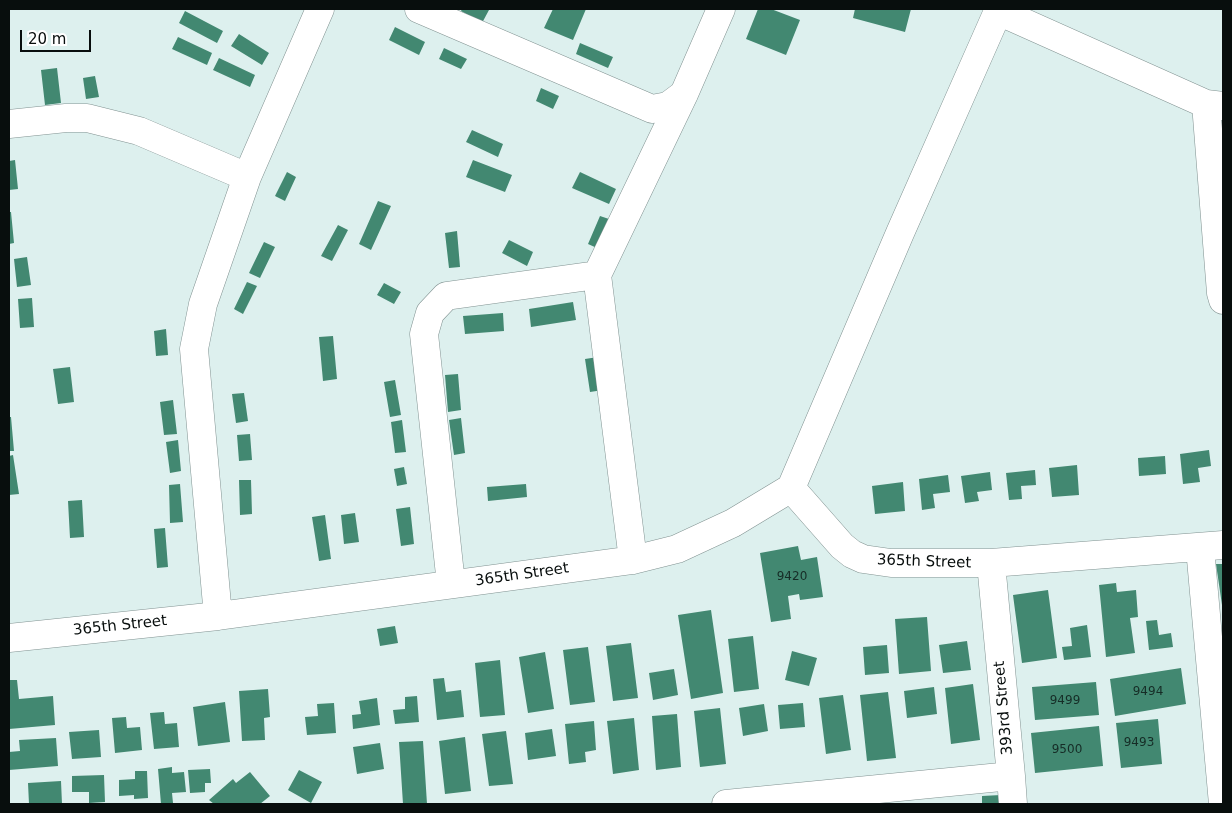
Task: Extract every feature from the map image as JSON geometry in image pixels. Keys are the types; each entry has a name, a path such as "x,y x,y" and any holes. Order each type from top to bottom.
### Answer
{"street":[{"path":"218,616 194,349 203,304 247,177 320,9"},
{"path":"419,9 652,110 668,106 684,94"},
{"path":"633,560 597,275 684,94 721,9"},
{"path":"792,488 900,233 998,10 1214,105 1221,292 1223,300"},
{"path":"9,124 66,118 87,118 139,131 247,177"},
{"path":"451,584 424,334 430,313 446,296 597,275"},
{"name":"365th Street","path":"9,638 218,616 633,560 677,548 732,523 792,488 842,546 852,554 863,559 890,563 991,563"},
{"path":"991,563 1212,547 1223,804"},
{"name":"393rd Street","path":"726,804 1011,776 991,563"},
{"path":"1011,776 1014,804"}],"building":[{"path":"462,9 489,10 482,23 461,11"},
{"path":"553,9 586,9 573,40 544,28"},
{"path":"758,9 771,9 800,20 786,55 746,39"},
{"path":"855,9 911,9 905,32 853,18"},
{"path":"185,11 223,31 217,43 179,23"},
{"path":"395,27 425,42 419,55 389,40"},
{"path":"239,34 269,53 262,65 231,46"},
{"path":"178,37 212,53 207,65 172,49"},
{"path":"580,43 613,57 608,68 576,54"},
{"path":"444,48 467,59 461,69 439,59"},
{"path":"219,58 255,75 250,87 213,70"},
{"path":"57,68 61,103 45,105 41,70"},
{"path":"95,76 99,97 86,99 83,78"},
{"path":"541,88 559,96 553,109 536,101"},
{"path":"472,130 503,144 498,157 466,142"},
{"path":"15,160 18,189 9,190 9,161"},
{"path":"473,160 512,175 505,192 466,177"},
{"path":"287,172 296,177 285,201 275,196"},
{"path":"580,172 616,189 609,204 572,188"},
{"path":"378,201 391,206 371,250 359,244"},
{"path":"9,212 11,212 14,243 9,244"},
{"path":"600,216 609,219 597,248 588,244"},
{"path":"338,225 348,230 332,261 321,256"},
{"path":"457,231 460,267 449,268 445,233"},
{"path":"509,240 533,252 527,266 502,253"},
{"path":"264,242 275,247 260,278 249,273"},
{"path":"27,257 31,285 17,287 14,259"},
{"path":"247,282 257,286 243,314 234,309"},
{"path":"384,283 401,292 394,304 377,295"},
{"path":"32,298 34,327 20,328 18,299"},
{"path":"573,302 576,320 531,327 529,309"},
{"path":"503,313 504,331 465,334 463,316"},
{"path":"166,329 168,355 156,356 154,331"},
{"path":"333,336 337,379 323,381 319,337"},
{"path":"598,357 603,390 590,392 585,359"},
{"path":"70,367 74,402 58,404 53,369"},
{"path":"458,374 461,410 448,412 445,375"},
{"path":"395,380 401,415 390,417 384,382"},
{"path":"244,393 248,421 236,423 232,394"},
{"path":"173,400 177,434 164,435 160,402"},
{"path":"9,417 11,417 14,451 9,451"},
{"path":"461,418 465,453 454,455 449,420"},
{"path":"402,420 406,452 395,453 391,422"},
{"path":"250,434 252,460 239,461 237,435"},
{"path":"178,440 181,471 170,473 166,442"},
{"path":"1209,450 1211,466 1198,468 1200,482 1183,484 1180,454"},
{"path":"13,455 19,494 9,495 9,456"},
{"path":"1165,456 1166,474 1139,476 1138,458"},
{"path":"1077,465 1079,495 1052,497 1049,468"},
{"path":"404,467 407,484 397,486 394,469"},
{"path":"1035,470 1036,485 1021,486 1022,499 1009,500 1006,473"},
{"path":"990,472 992,490 977,492 979,501 965,503 961,476"},
{"path":"948,475 950,492 933,494 935,508 922,510 919,479"},
{"path":"239,480 251,480 252,514 240,515"},
{"path":"903,482 905,511 875,514 872,486"},
{"path":"180,484 183,522 170,523 169,485"},
{"path":"526,484 527,497 488,501 487,487"},
{"path":"82,500 84,537 70,538 68,501"},
{"path":"410,507 414,544 401,546 396,509"},
{"path":"355,513 359,542 344,544 341,515"},
{"path":"325,515 331,559 319,561 312,517"},
{"path":"165,528 168,567 157,568 154,529"},
{"path":"798,546 801,560 817,557 823,597 800,600 799,594 788,596 791,619 771,622 760,553"},
{"path":"1216,564 1223,564 1223,605 1222,605"},
{"path":"1116,583 1117,592 1136,590 1138,617 1130,618 1135,653 1106,657 1099,585"},
{"path":"1048,590 1057,658 1022,663 1013,595"},
{"path":"711,610 723,693 691,699 678,615"},
{"path":"927,617 931,671 899,674 895,619"},
{"path":"1157,620 1159,635 1171,633 1173,647 1149,650 1146,621"},
{"path":"1087,625 1091,657 1064,660 1062,647 1072,646 1070,628"},
{"path":"395,626 398,643 380,646 377,629"},
{"path":"753,636 759,689 734,692 728,639"},
{"path":"967,641 971,670 943,673 939,645"},
{"path":"631,643 638,698 613,701 606,646"},
{"path":"887,645 889,673 865,675 863,647"},
{"path":"588,647 595,702 570,705 563,650"},
{"path":"792,651 817,658 809,686 785,680"},
{"path":"545,652 554,709 528,713 519,657"},
{"path":"500,660 505,715 480,717 475,663"},
{"path":"1181,668 1186,704 1115,716 1110,679"},
{"path":"674,669 678,695 653,700 649,673"},
{"path":"444,678 446,692 461,690 464,717 437,720 433,679"},
{"path":"9,680 17,680 19,699 53,696 55,725 9,729"},
{"path":"1096,682 1099,715 1035,720 1032,687"},
{"path":"973,684 980,740 951,744 945,688"},
{"path":"934,687 937,714 907,718 904,691"},
{"path":"268,689 270,717 264,718 265,740 242,741 239,691"},
{"path":"888,692 896,758 867,761 860,695"},
{"path":"843,695 851,750 826,754 819,698"},
{"path":"417,696 419,722 395,724 393,710 405,709 405,697"},
{"path":"377,698 380,725 353,729 352,715 361,714 359,701"},
{"path":"225,702 230,742 198,746 193,707"},
{"path":"334,703 336,733 307,735 305,717 318,716 317,704"},
{"path":"803,703 805,727 780,729 778,705"},
{"path":"764,704 768,731 743,736 739,708"},
{"path":"720,708 726,764 700,767 694,711"},
{"path":"164,712 165,724 177,723 179,747 154,749 150,713"},
{"path":"677,714 681,767 656,770 652,716"},
{"path":"126,717 127,728 140,727 142,750 115,753 112,718"},
{"path":"634,718 639,770 613,774 607,721"},
{"path":"1158,719 1162,764 1121,768 1116,723"},
{"path":"594,721 596,750 585,752 586,762 569,764 565,724"},
{"path":"1099,726 1103,766 1035,773 1031,733"},
{"path":"552,729 556,756 528,760 525,733"},
{"path":"99,730 101,757 72,759 69,732"},
{"path":"506,731 513,784 489,786 482,734"},
{"path":"465,737 471,791 445,794 439,741"},
{"path":"56,738 58,766 9,770 9,752 20,751 19,740"},
{"path":"423,741 427,804 403,804 399,742"},
{"path":"380,743 384,769 357,774 353,747"},
{"path":"172,767 172,773 184,772 186,792 172,793 173,803 161,804 158,769"},
{"path":"210,769 211,783 205,783 205,792 190,793 188,770"},
{"path":"299,770 322,782 311,803 288,790"},
{"path":"135,771 147,771 148,798 134,799 134,795 119,796 119,780 135,779"},
{"path":"250,772 270,796 260,804 214,804 209,800 233,779 236,783"},
{"path":"104,775 105,802 89,803 89,792 72,792 72,776"},
{"path":"61,781 62,804 29,804 28,783"},
{"path":"1001,795 1001,804 982,804 982,796"}]}
